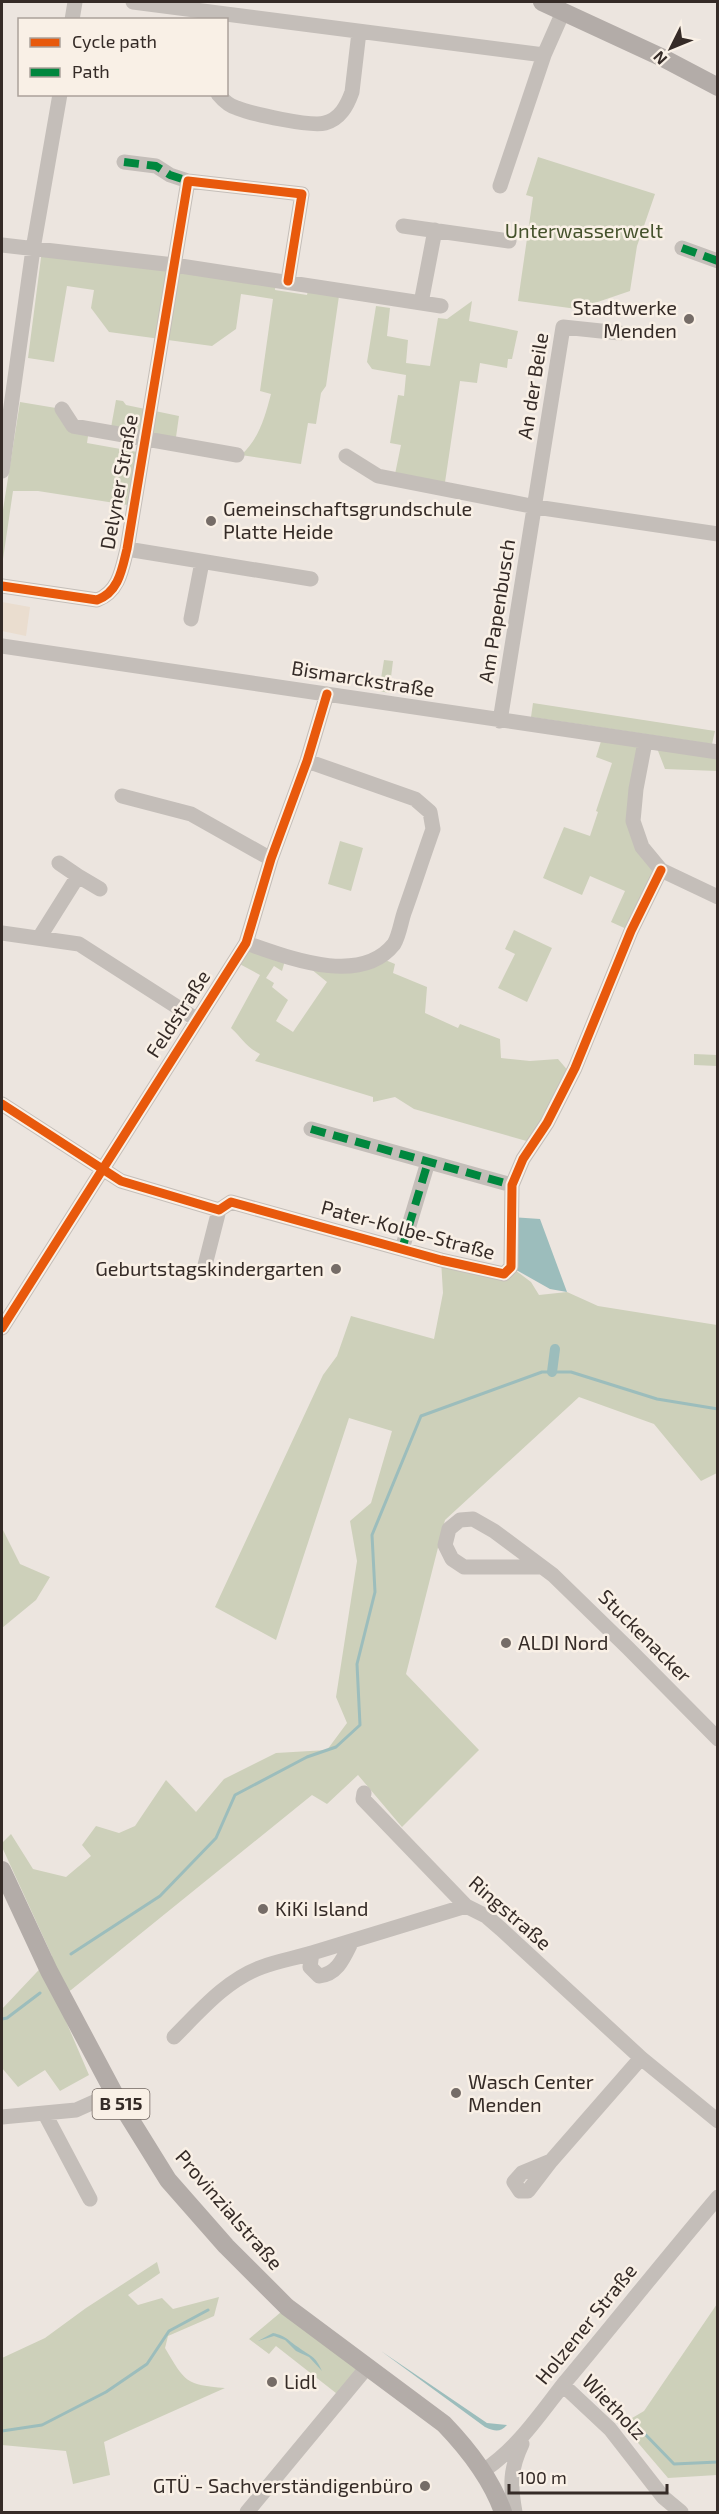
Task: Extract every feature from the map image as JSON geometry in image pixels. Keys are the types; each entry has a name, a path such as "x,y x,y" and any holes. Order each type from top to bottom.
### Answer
{"main road":[{"path":"542,2 663,58 717,87"},
{"name":"Provinzialstraße","path":"2,1870 49,1971 114,2093 168,2180 233,2254 287,2307 444,2424 465,2446 483,2471 503,2512"}],"street":[{"path":"72,18 75,2"},
{"path":"133,2 215,17"},
{"path":"500,186 544,55 563,12"},
{"path":"228,18 544,55"},
{"path":"220,96 235,108 309,124 324,124 342,112 352,92 359,32"},
{"path":"2,471 33,249 60,96"},
{"path":"124,162 156,166 170,176 188,181 302,194 288,281"},
{"name":"Delyner Straße","path":"2,586 97,600 107,596 115,587 127,549 188,181"},
{"path":"403,226 509,241"},
{"path":"421,303 435,230"},
{"path":"2,245 174,265 441,306"},
{"path":"682,248 717,261"},
{"name":"An der Beile","path":"536,507 563,327 620,333"},
{"path":"62,409 73,426 237,454"},
{"path":"346,456 378,476 536,507 717,534"},
{"name":"Am Papenbusch","path":"500,721 536,507"},
{"path":"127,549 311,579"},
{"path":"190,619 202,562"},
{"name":"Bismarckstraße","path":"2,646 717,752"},
{"name":"Feldstraße","path":"2,1328 246,943 271,859 307,761 327,694"},
{"path":"645,742 636,789 633,821 642,847 661,870 717,897"},
{"path":"246,943 286,957 330,967 352,967 378,957 394,943 426,850 432,829 430,812 415,799 307,761"},
{"path":"123,796 191,814 271,859"},
{"path":"59,863 100,889"},
{"name":"Pater-Kolbe-Straße","path":"2,1104 121,1181 219,1210 231,1202 402,1249 504,1274 510,1267 512,1185 523,1159 547,1122 575,1068 632,931 661,870"},
{"path":"39,938 78,876"},
{"path":"2,933 79,944 196,1019"},
{"path":"311,1129 512,1185"},
{"path":"402,1249 428,1162"},
{"path":"204,1269 219,1210"},
{"name":"Stuckenacker","path":"539,1567 464,1567 452,1560 445,1545 449,1529 460,1520 473,1519 494,1531 539,1567 553,1575 628,1647 717,1739"},
{"name":"Ringstraße","path":"364,1793 363,1799 466,1906 501,1929 641,2058 717,2121"},
{"path":"174,2037 205,2005 242,1977 263,1967 466,1906"},
{"path":"312,1953 310,1966 319,1976 329,1975 340,1964 352,1941"},
{"path":"551,2161 641,2058"},
{"path":"2,2117 75,2110 114,2093"},
{"path":"45,2114 90,2199"},
{"name":"Holzener Straße","path":"483,2471 499,2460 527,2433 642,2286 717,2197"},
{"path":"247,2512 368,2366"},
{"name":"Wietholz","path":"563,2385 610,2429 663,2497 681,2512"},
{"path":"515,2512 511,2494 512,2464 527,2433"}],"green space":[{"name":"Unterwasserwelt","path":"538,157 655,194 637,246 630,291 577,309 518,301 533,197 526,195"},
{"path":"42,250 276,279 275,290 307,295 309,284 340,289 326,386 321,393 316,424 308,423 301,464 241,455 257,435 271,394 260,391 273,299 241,294 236,329 212,346 109,332 91,308 94,290 67,286 54,362 28,358"},
{"path":"472,301 469,321 518,331 512,359 508,359 507,368 480,363 477,383 460,381 444,489 394,479 401,445 390,443 398,395 404,396 406,375 372,369 367,362 376,306 390,308 387,336 408,340 406,363 430,366 438,318 447,319"},
{"path":"116,400 123,401 126,405 179,416 175,444 110,433"},
{"path":"20,402 62,409 89,429 87,443 143,453 134,506 38,491 13,491 2,566 2,516"},
{"path":"384,660 393,661 389,693 379,691"},
{"path":"533,703 715,731 712,744 531,717"},
{"path":"603,735 645,742 633,821 661,870 631,931 611,922 625,891 590,876 582,895 543,878 564,827 590,836 612,763 596,757"},
{"path":"655,743 717,753 717,771 665,769"},
{"path":"340,841 363,848 351,891 328,884"},
{"path":"514,930 552,948 527,1002 498,988 515,954 505,949"},
{"path":"246,943 286,957 282,971 274,966 266,978 274,983 272,987 288,1000 276,1021 293,1032 327,982 311,969 378,957 395,964 393,973 427,987 425,1013 458,1028 460,1024 500,1039 501,1058 530,1061 558,1059 570,1073 530,1142 414,1109 395,1097 373,1102 373,1097 255,1061 260,1054 231,1028 260,975 234,961"},
{"path":"694,1054 717,1055 717,1066 694,1065"},
{"path":"441,1260 503,1274 511,1267 531,1282 539,1295 567,1292 598,1306 717,1325 717,1473 701,1481 654,1424 579,1397 445,1520 406,1674 479,1750 402,1827 358,1775 327,1804 312,1795 71,1990 56,1998 89,2075 60,2091 45,2070 18,2087 2,2068 2,2009 52,1956 2,1843 11,1834 33,1869 66,1877 91,1856 82,1845 96,1826 119,1833 135,1826 166,1780 196,1812 224,1779 276,1753 327,1750 347,1723 336,1697 357,1561 350,1521 371,1503 392,1431 349,1418 276,1640 215,1607 323,1375 337,1356 351,1316 434,1339 443,1293"},
{"path":"2,1528 20,1564 50,1577 36,1600 2,1628"},
{"path":"157,2262 160,2273 128,2295 138,2305 162,2298 173,2309 219,2297 214,2316 168,2336 165,2348 182,2375 188,2380 202,2385 225,2388 104,2442 110,2475 73,2484 66,2451 2,2445 2,2358 45,2338 86,2308"},
{"path":"717,2304 717,2475 668,2478 622,2424 644,2411"},
{"path":"287,2307 368,2366 341,2397 276,2346 269,2354 249,2339"}],"shaded area":[{"path":"2,602 30,607 26,636 2,631"}],"water":[{"path":"511,1217 540,1219 567,1292 550,1289 511,1267"},
{"path":"273,2333 284,2337 312,2357 322,2371 309,2357 296,2351 285,2340 274,2336 258,2341"},
{"path":"381,2351 487,2423 507,2425 497,2430 485,2427"}],"waterway":[{"path":"552,1372 555,1349"},
{"path":"71,1954 160,1896 216,1838 235,1795 307,1757 336,1747 360,1725 357,1664 375,1592 372,1535 421,1416 542,1372 571,1372 657,1399 718,1409"},
{"path":"2,2019 7,2018 40,1993"},
{"path":"2,2431 42,2425 106,2392 147,2364 169,2331 208,2310"},
{"path":"642,2431 674,2464 718,2462"}],"marked path":[{"path":"124,162 156,166 170,175 188,181"},
{"path":"682,248 718,261"},
{"path":"311,1129 512,1185"},
{"path":"402,1249 428,1162"}],"cycle path":[{"path":"2,586 97,600 115,586 127,549 188,181 302,194 288,281"},
{"path":"2,1328 246,943 271,859 307,761 327,694"},
{"path":"2,1104 121,1181 219,1210 231,1202 441,1260 504,1274 511,1267 512,1185 523,1159 547,1123 575,1068 631,931 661,870"}],"place":[{"name":"Stadtwerke Menden","path":"689,319"},
{"name":"Gemeinschaftsgrundschule Platte Heide","path":"211,521"},
{"name":"Geburtstagskindergarten","path":"336,1269"},
{"name":"ALDI Nord","path":"506,1643"},
{"name":"KiKi Island","path":"263,1909"},
{"name":"Wasch Center Menden","path":"456,2093"},
{"name":"Lidl","path":"272,2382"},
{"name":"GTÜ - Sachverständigenbüro","path":"425,2486"}]}
